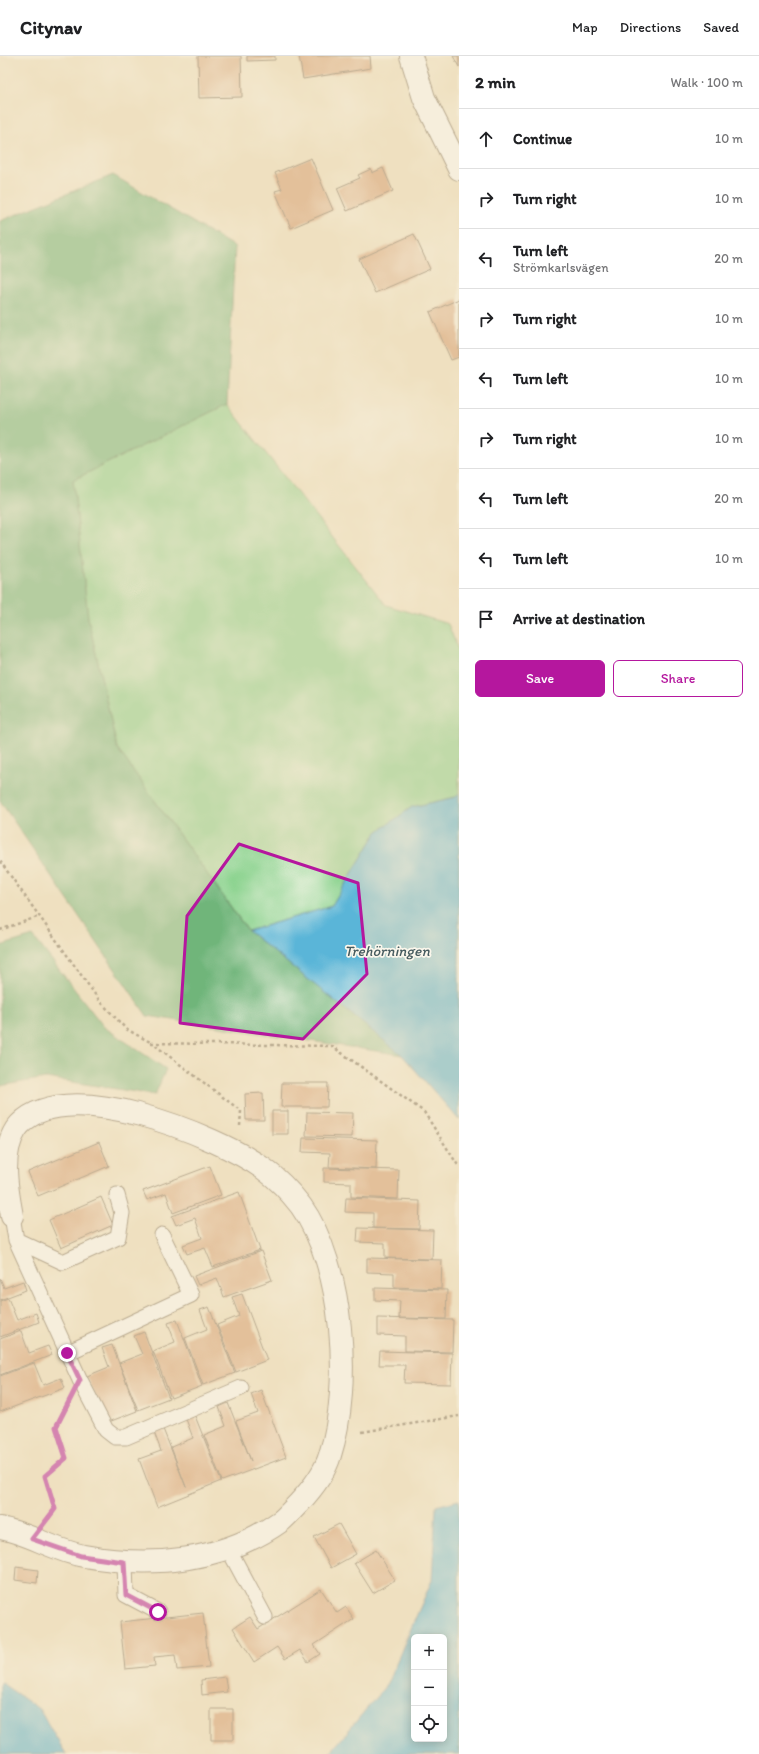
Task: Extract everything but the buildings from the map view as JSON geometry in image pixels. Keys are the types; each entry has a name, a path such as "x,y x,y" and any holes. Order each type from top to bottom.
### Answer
{"street":[{"path":"411,56 424,98 459,169"},
{"path":"0,1528 81,1556 124,1562 170,1561 210,1554 249,1541 282,1520 291,1511 318,1480 328,1461 336,1436 339,1420 342,1344 332,1278 324,1253 302,1208 284,1187 265,1170 235,1151 188,1131 145,1116 106,1108 65,1105 41,1111 29,1118 16,1129 8,1146 5,1164 6,1183 12,1216"}],"lane":[{"path":"16,1240 63,1262 118,1237 122,1213 117,1195"},
{"path":"12,1216 16,1240 67,1353 106,1430 116,1437 126,1437 241,1388"},
{"path":"67,1353 191,1294 162,1235"},
{"path":"228,1548 265,1617"},
{"path":"124,1562 126,1595 158,1612"}],"path":[{"path":"0,861 99,1000 126,1030 152,1043 241,1111 240,1137 235,1151"},
{"path":"0,930 40,916"},
{"path":"152,1043 332,1046 424,1112 459,1167"},
{"path":"32,1539 55,1509 45,1476 66,1458 56,1427 80,1380"},
{"path":"336,1436 459,1416"}],"highlighted area":[{"path":"239,844 358,883 367,974 303,1039 180,1023 187,916"}],"green space":[{"path":"113,175 235,247 227,404 73,480 88,618 117,748 248,931 402,1055 147,1016 0,801 0,221"},
{"path":"227,404 386,605 448,624 459,652 459,794 456,797 412,807 377,832 332,906 248,931 117,748 88,618 73,480"},
{"path":"33,936 104,1027 166,1069 155,1095 46,1078 0,1086 0,946"}],"water":[{"name":"Trehörningen","path":"459,794 459,1120 402,1055 248,931 332,906 377,832 412,807 456,797"},
{"path":"459,1500 459,1754 329,1754 387,1684 432,1580 436,1506"},
{"path":"0,1682 39,1709 66,1754 0,1754"}],"route":[{"path":"67,1353 80,1380 56,1427 66,1458 45,1476 55,1509 32,1539 81,1556 124,1562 126,1595 158,1612"}]}
